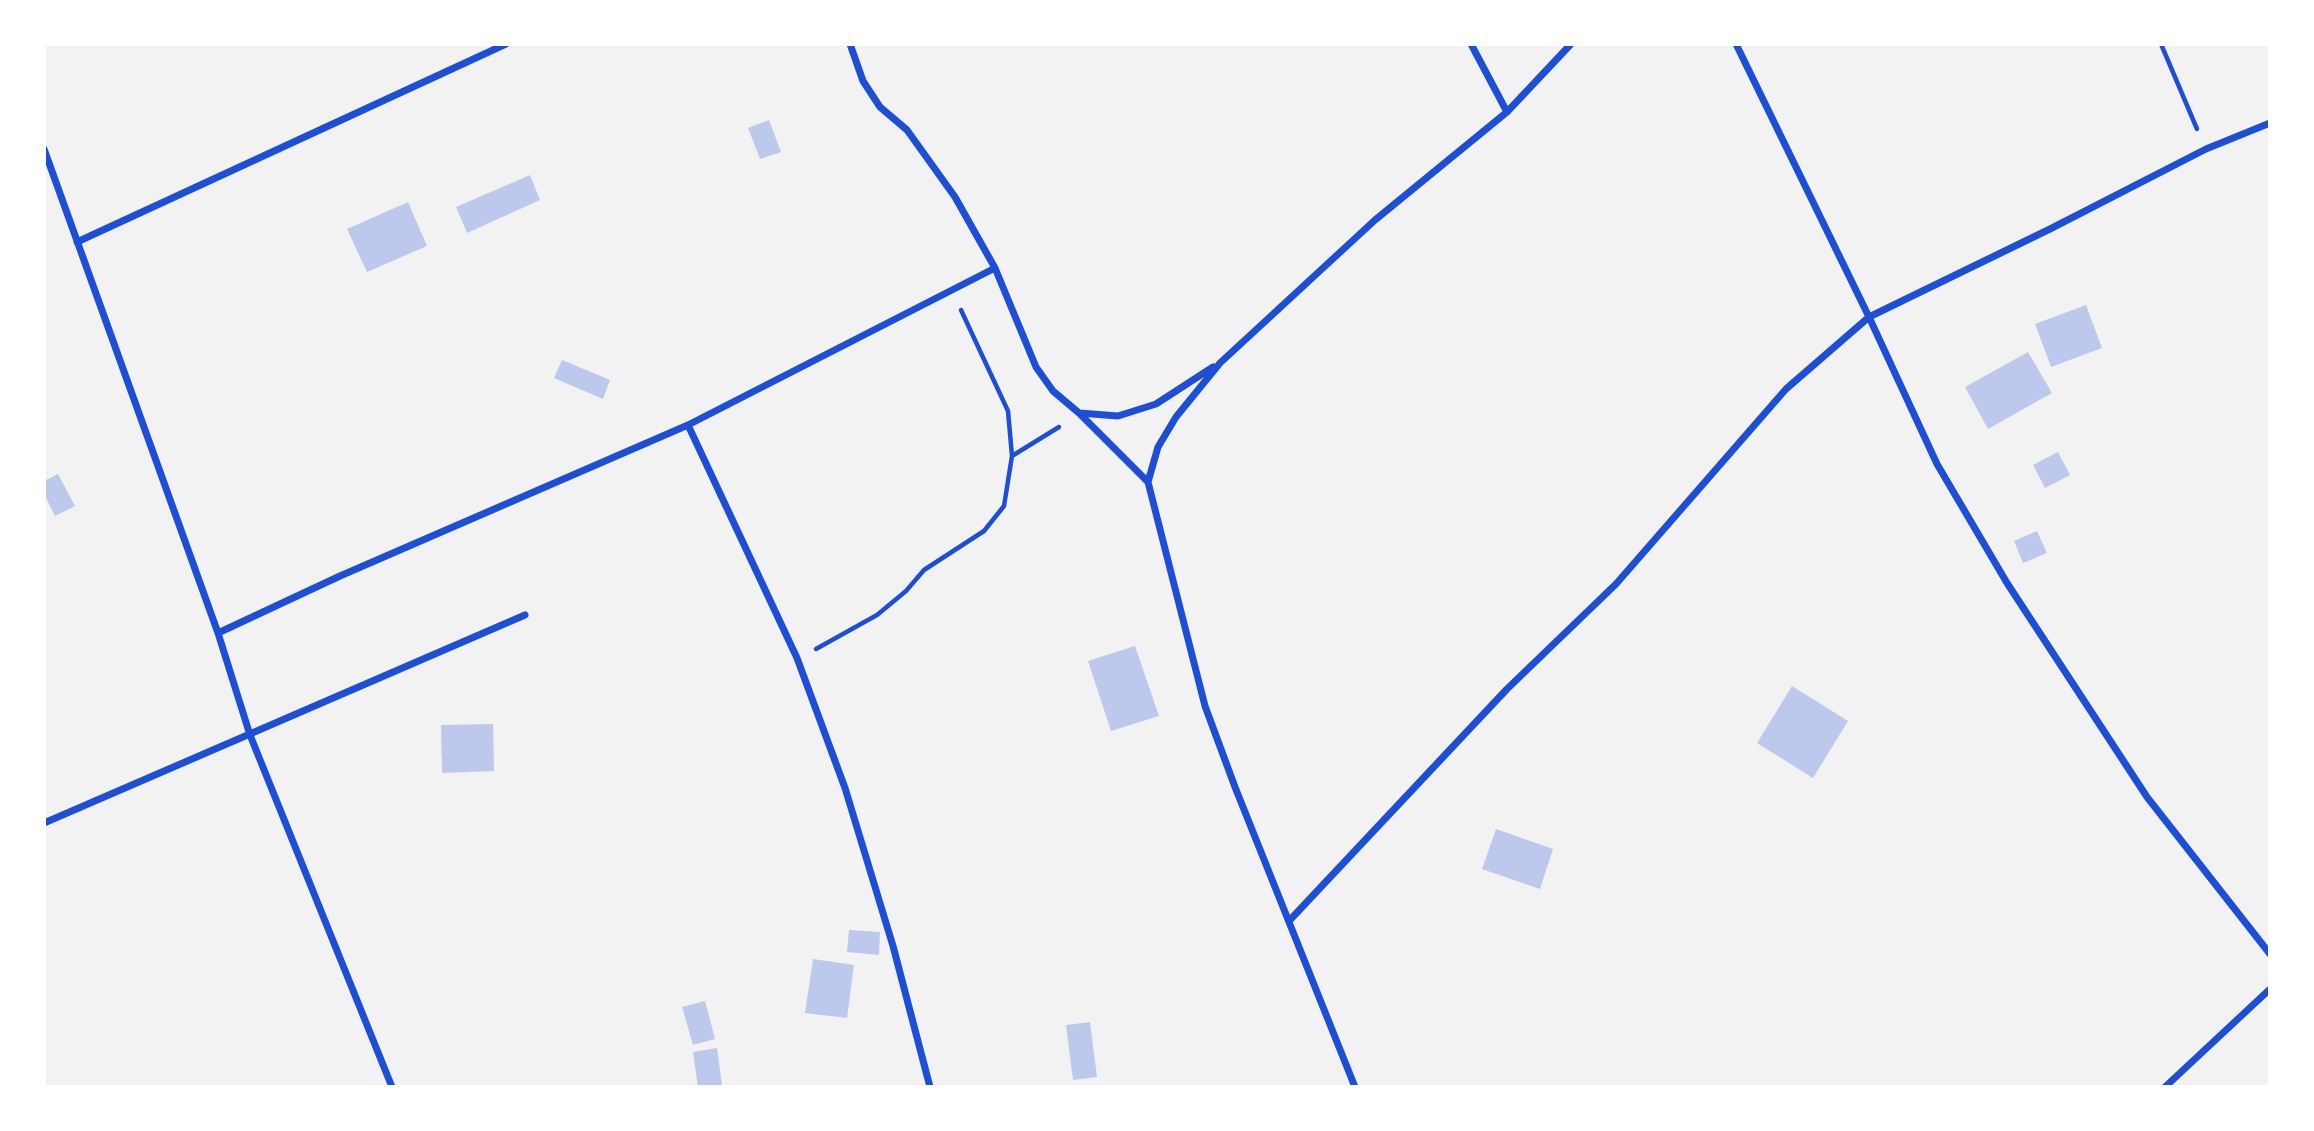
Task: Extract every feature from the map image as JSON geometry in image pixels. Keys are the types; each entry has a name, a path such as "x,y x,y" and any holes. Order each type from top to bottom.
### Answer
{"street":[{"path":"77,242 506,44"},
{"path":"850,44 863,81 880,107 907,130 947,186 995,268 1036,367 1053,391 1148,482"},
{"path":"1471,44 1507,112"},
{"path":"1355,1087 1205,706 1148,482 1158,447 1176,417 1220,363 1375,220 1507,112 1570,44"},
{"path":"1736,44 1869,317 1937,464 2007,583 2147,797 2270,954"},
{"path":"1289,921 1507,689 1616,584 1786,389 1869,317 2206,149 2270,122"},
{"path":"44,149 218,633 250,736 392,1087"},
{"path":"218,633 340,576 688,425 995,268"},
{"path":"1079,413 1118,416 1156,404 1220,363"},
{"path":"688,425 796,658 845,788 893,946 930,1087"},
{"path":"44,823 525,615"},
{"path":"2165,1087 2270,989"}],"path":[{"path":"2161,44 2206,149"},
{"path":"796,658 877,615 906,591 932,564 984,531 1004,506 1012,456 1008,411 952,291"},
{"path":"1012,456 1079,413"}],"building":[{"path":"769,120 781,152 760,159 748,128"},
{"path":"530,175 540,200 467,233 456,207"},
{"path":"408,202 427,246 367,272 347,229"},
{"path":"2086,305 2102,348 2051,367 2035,324"},
{"path":"2028,352 2052,393 1988,429 1965,387"},
{"path":"562,360 610,380 603,399 554,378"},
{"path":"2058,452 2070,475 2045,488 2033,465"},
{"path":"58,474 75,506 55,516 44,494 44,481"},
{"path":"2037,531 2047,553 2023,563 2014,541"},
{"path":"1135,646 1159,716 1111,731 1088,661"},
{"path":"1792,686 1848,721 1813,778 1757,743"},
{"path":"493,724 494,771 442,773 441,725"},
{"path":"1496,829 1553,849 1540,889 1482,869"},
{"path":"849,930 880,932 879,955 847,952"},
{"path":"813,959 854,965 847,1018 805,1013"},
{"path":"705,1001 715,1039 693,1045 682,1007"},
{"path":"1090,1022 1097,1077 1073,1080 1066,1025"},
{"path":"717,1048 722,1085 698,1087 693,1052"}]}
